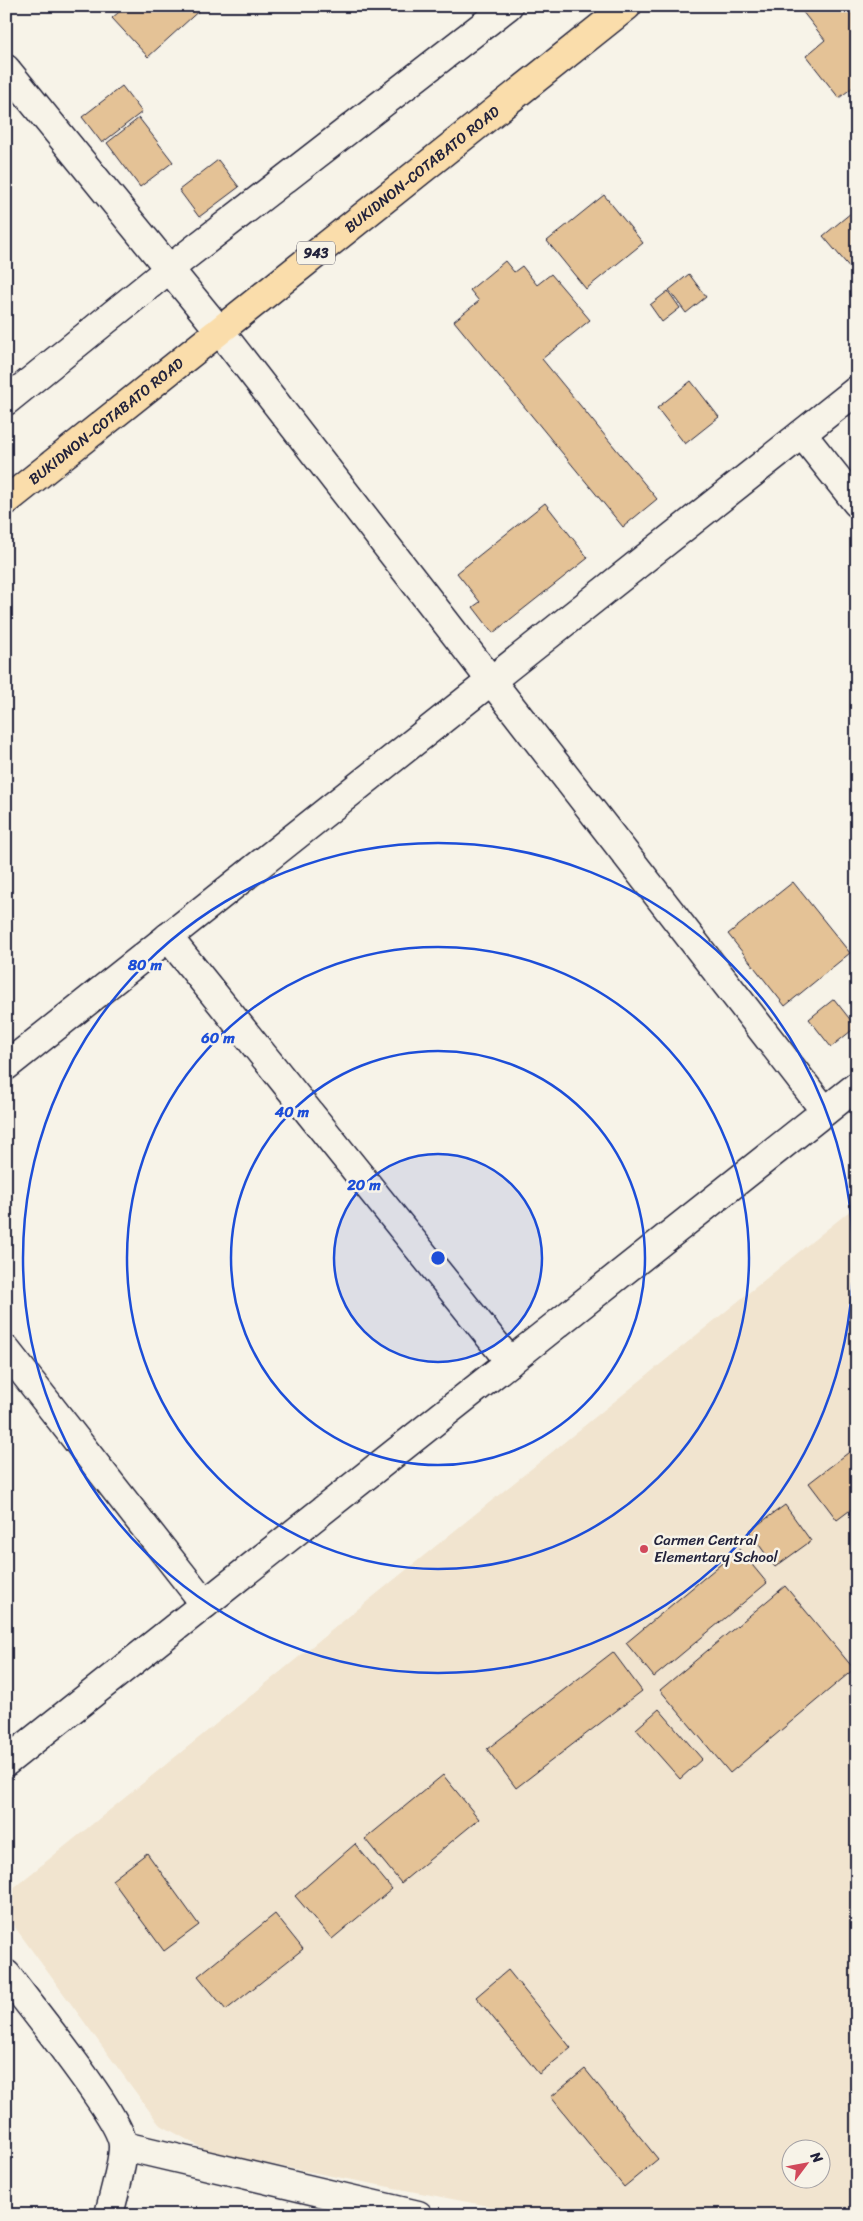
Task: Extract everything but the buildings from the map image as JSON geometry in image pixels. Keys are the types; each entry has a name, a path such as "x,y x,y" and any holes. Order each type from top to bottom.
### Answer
{"highway":[{"name":"BUKIDNON-COTABATO ROAD","path":"6,501 627,6"}],"street":[{"path":"6,401 169,269 508,6"},
{"path":"6,70 219,330 825,1111"},
{"path":"6,1066 857,390"},
{"path":"802,434 857,503"},
{"path":"168,937 510,1362"},
{"path":"6,1762 857,1086"},
{"path":"6,1350 205,1604"},
{"path":"6,1974 96,2094 112,2119 124,2146 108,2215"},
{"path":"124,2146 418,2215"}],"shaded area":[{"name":"Carmen Central Elementary School","path":"857,1205 857,2215 536,2215 211,2153 159,2124 6,1915 6,1894"}],"place":[{"name":"Carmen Central Elementary School","path":"644,1549"}]}
